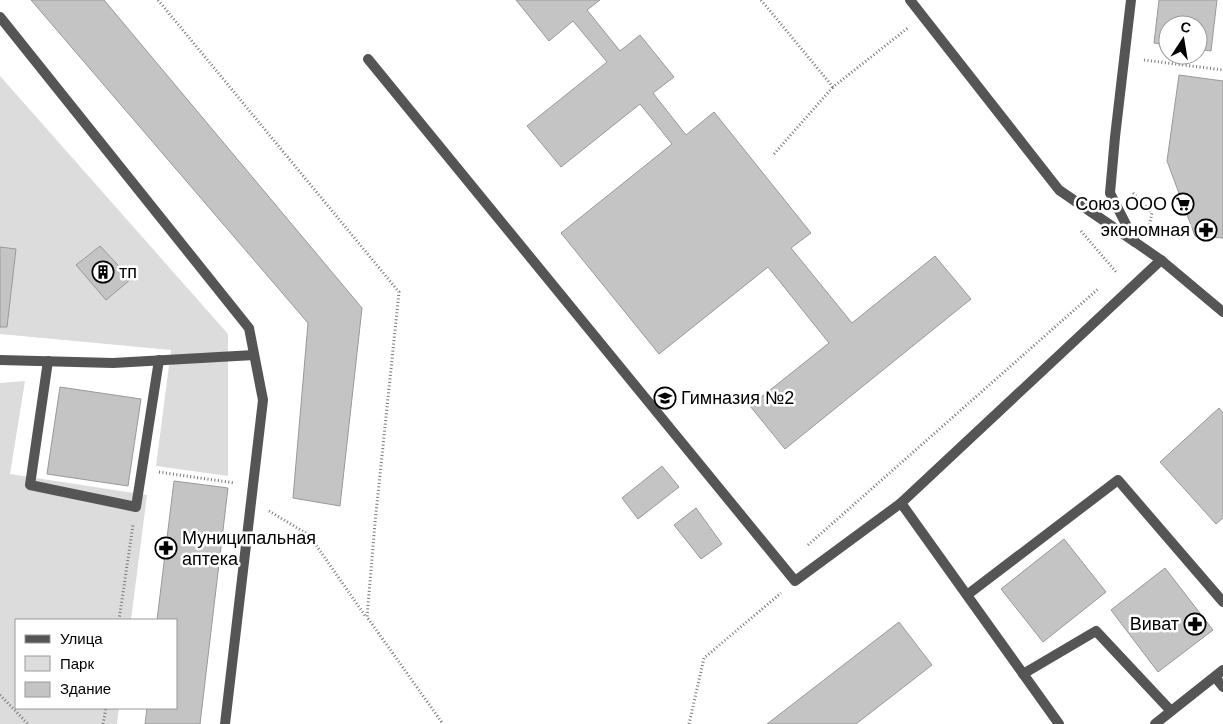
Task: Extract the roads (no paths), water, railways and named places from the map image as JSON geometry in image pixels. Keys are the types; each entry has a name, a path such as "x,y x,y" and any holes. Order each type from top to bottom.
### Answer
{"street":[{"path":"910,0 1059,190 1161,260 1223,312"},
{"path":"1131,0 1110,193 1135,242"},
{"path":"0,17 249,328 263,400 225,724"},
{"path":"368,59 795,581 901,503 1161,260"},
{"path":"0,360 113,363 254,355"},
{"path":"48,361 30,484 136,507 159,360"},
{"path":"966,594 1118,480 1223,602"},
{"path":"901,503 1059,724"},
{"path":"1023,674 1096,631 1171,711"},
{"path":"1155,724 1219,674 1223,687"}],"place":[{"name":"Союз ООО","path":"1183,204"},
{"name":"экономная","path":"1206,230"},
{"name":"тп","path":"103,272"},
{"name":"Гимназия №2","path":"665,398"},
{"name":"Муниципальная аптека","path":"166,548"},
{"name":"Виват","path":"1195,624"}]}
